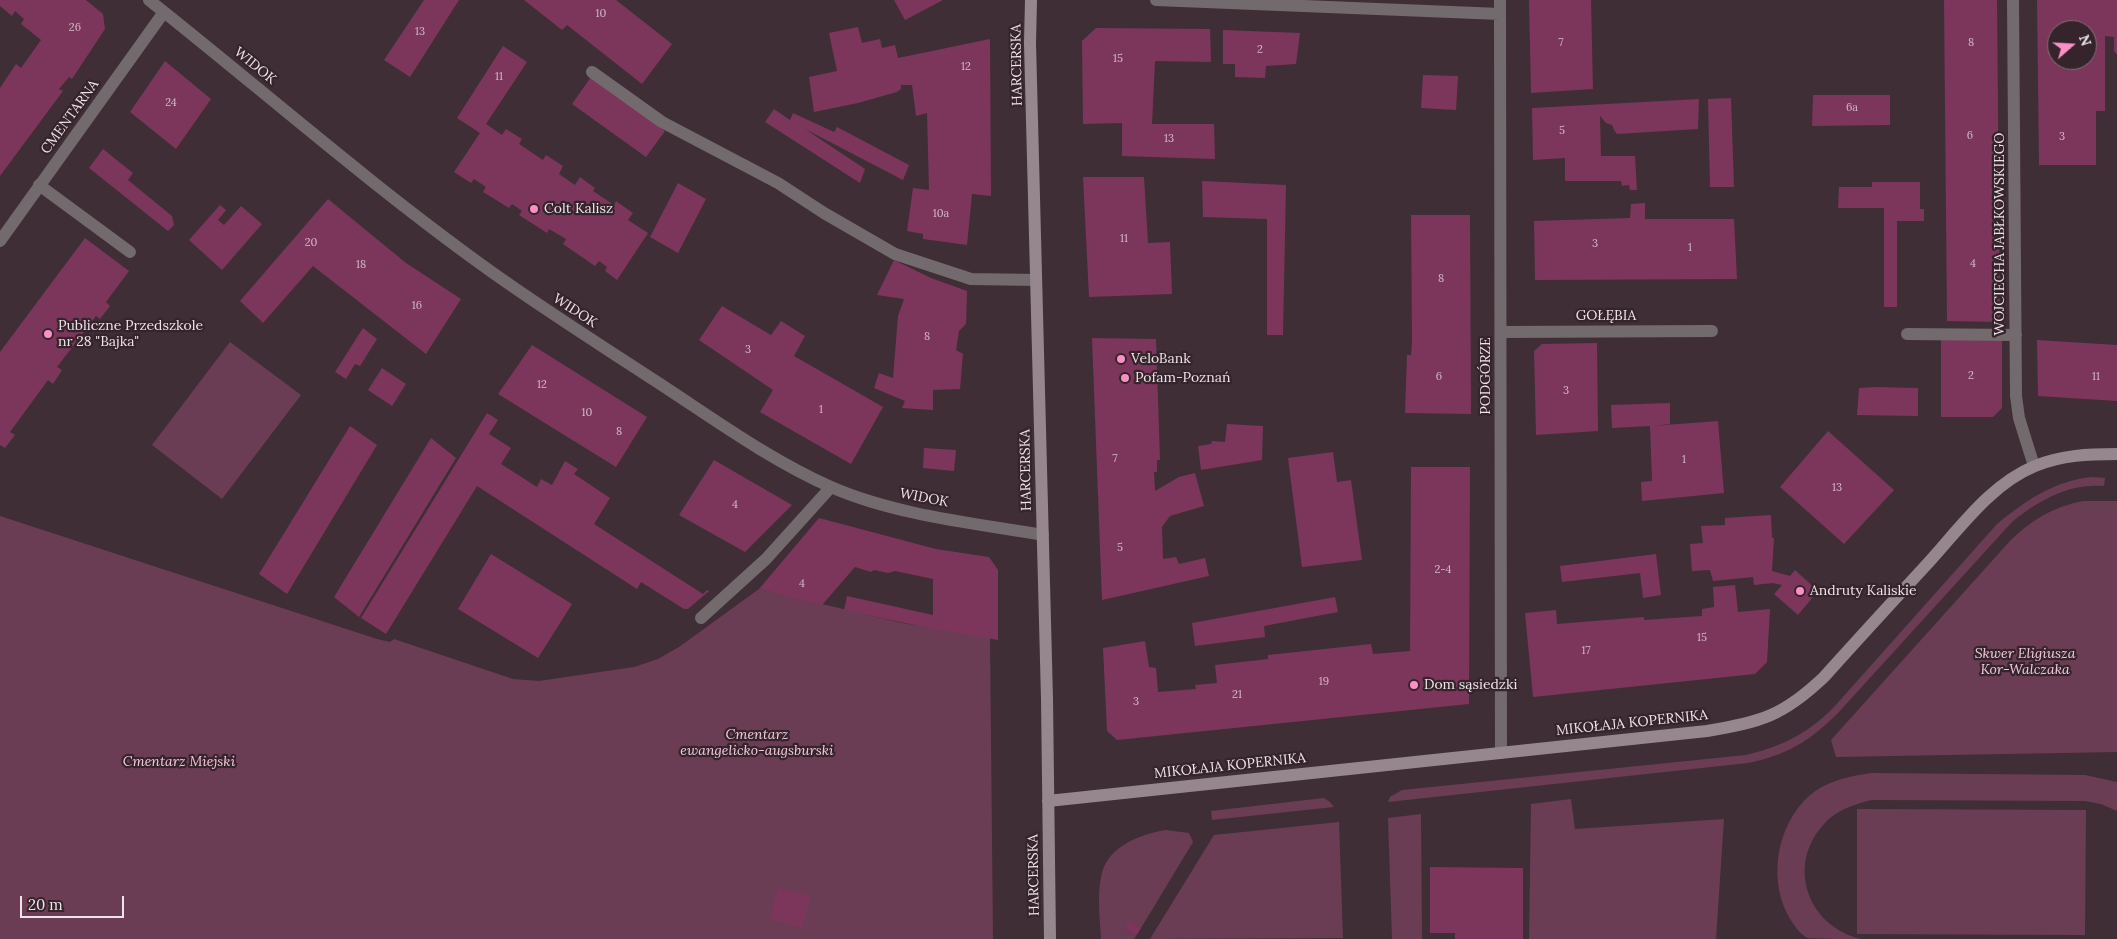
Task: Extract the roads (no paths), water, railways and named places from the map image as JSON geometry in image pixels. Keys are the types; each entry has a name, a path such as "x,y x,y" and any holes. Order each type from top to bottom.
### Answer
{"street":[{"name":"WIDOK","path":"150,0 424,222 482,265 547,310 764,451 831,487 897,508 1043,534"},
{"name":"HARCERSKA","path":"1032,0 1030,43 1043,534 1050,939"},
{"path":"1156,0 1500,14"},
{"name":"PODGÓRZE","path":"1500,0 1501,753"},
{"name":"WOJCIECHA JABŁKOWSKIEGO","path":"2013,0 2016,396 2020,418 2034,466"},
{"name":"CMENTARNA","path":"0,241 164,12"},
{"path":"592,72 662,122 778,183 824,213 895,254 971,279 1036,280"},
{"path":"40,185 130,252"},
{"name":"GOŁĘBIA","path":"1501,332 1712,331"},
{"path":"1906,334 2016,335"},
{"name":"MIKOŁAJA KOPERNIKA","path":"1048,801 1707,731 1740,726 1765,718 1785,709 1824,677 1991,496 2011,479 2034,466 2061,457 2088,454 2117,454"},
{"path":"701,618 766,559 831,487"}],"place":[{"name":"Colt Kalisz","path":"534,209"},
{"name":"Publiczne Przedszkole nr 28 \"Bajka\"","path":"48,334"},
{"name":"VeloBank","path":"1121,359"},
{"name":"Pofam-Poznań","path":"1125,378"},
{"name":"Andruty Kaliskie","path":"1800,591"},
{"name":"Dom sąsiedzki","path":"1414,685"}],"park label":[{"name":"Skwer Eligiusza Kor-Walczaka","path":"2025,662"},
{"name":"Cmentarz ewangelicko-augsburski","path":"757,744"},
{"name":"Cmentarz Miejski","path":"179,762"}]}
